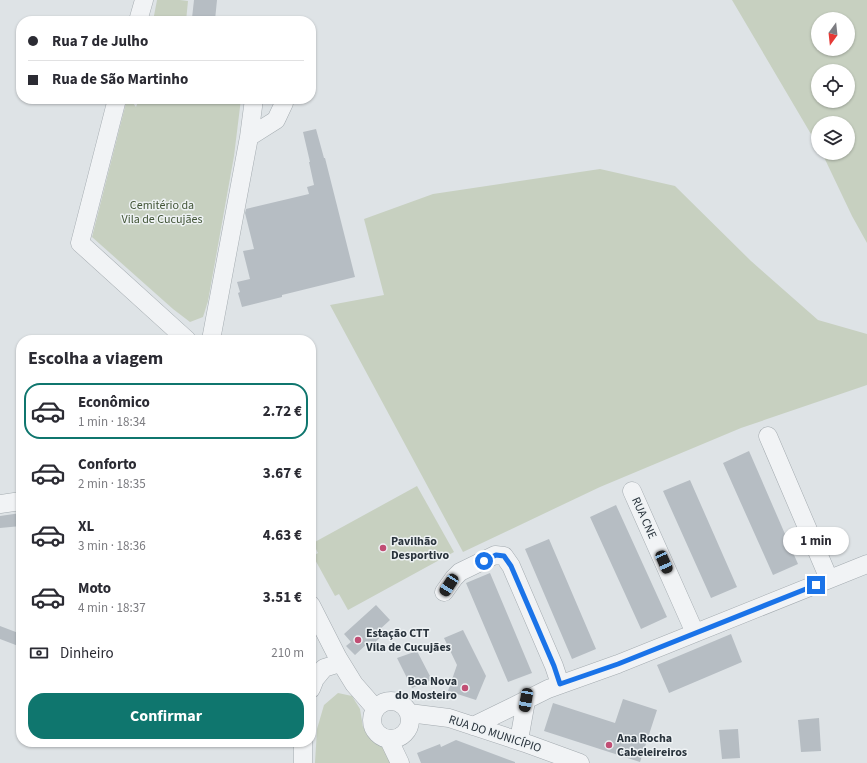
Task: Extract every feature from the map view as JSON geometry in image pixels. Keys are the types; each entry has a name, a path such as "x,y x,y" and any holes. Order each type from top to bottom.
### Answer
{"street":[{"path":"139,16 144,0"},
{"path":"117,104 80,243 181,335"},
{"path":"212,335 249,137 253,104"},
{"path":"249,137 276,120 284,104"},
{"path":"768,436 829,579"},
{"name":"RUA CNE","path":"632,491 696,632"},
{"path":"444,592 460,572 496,555 504,556 511,566 554,666 560,684"},
{"path":"473,726 560,684 618,664 867,564"},
{"path":"316,615 340,663 354,684 375,708"},
{"path":"316,678 324,668 340,663"},
{"path":"519,740 526,700"},
{"path":"386,701 400,703 409,713 409,726 402,737 389,740 382,738 376,734 372,728 372,714 375,708 386,701"},
{"name":"RUA DO MUNICÍPIO","path":"409,713 449,718 519,740 580,763"},
{"path":"389,740 400,763"},
{"path":"303,747 303,763"}],"green space":[{"path":"157,0 188,1 186,16 154,16"},
{"path":"732,0 867,0 867,243 852,216 825,160 855,160 855,116 811,116 811,134"},
{"name":"Cemitério da Vila de Cucujães","path":"126,104 134,104 136,107 137,104 240,104 234,156 208,301 203,317 190,322 173,309 92,237"},
{"path":"600,169 675,186 751,261 818,320 867,334 867,385 741,428 600,487 463,552 330,305 384,295 364,219 433,194"},
{"name":"Pavilhão Desportivo","path":"417,486 454,552 348,610 339,594 335,596 316,561 316,554 318,553 316,549 316,541"},
{"path":"338,693 352,696 360,709 363,727 390,755 393,763 315,763 317,729 324,705"}],"building":[{"path":"194,0 217,0 215,16 192,16"},
{"path":"316,129 325,158 355,277 282,295 282,297 242,307 237,282 250,279 243,251 254,249 245,213 246,209 309,194 307,187 314,185 303,132"},
{"path":"749,451 798,564 773,575 723,463"},
{"path":"690,480 737,587 711,598 663,491"},
{"path":"616,505 667,617 641,629 590,517"},
{"path":"16,514 16,526 0,528 0,516"},
{"path":"549,539 596,649 572,659 525,549"},
{"path":"490,573 532,673 508,682 466,583"},
{"path":"376,605 390,620 378,631 382,636 373,644 370,641 355,655 346,646 351,642 344,634"},
{"path":"0,626 16,632 16,645 0,639"},
{"path":"463,630 486,676 476,700 448,691 457,665 444,638"},
{"path":"731,634 742,662 669,693 657,665"},
{"path":"417,651 432,680 412,688 397,658"},
{"path":"623,699 657,710 640,762 544,731 553,703 615,723"},
{"path":"819,718 821,751 801,752 798,720"},
{"path":"738,729 740,758 722,759 719,730"},
{"path":"456,740 515,763 421,763 417,753 440,744 441,747"}],"place":[{"name":"Pavilhão Desportivo","path":"383,548"},
{"name":"Estação CTT Vila de Cucujães","path":"358,640"},
{"name":"Boa Nova do Mosteiro","path":"465,688"},
{"name":"Ana Rocha Cabeleireiros","path":"609,745"}],"route":[{"path":"484,561 496,555 504,556 511,566 554,666 560,684 618,664 816,585"}]}
